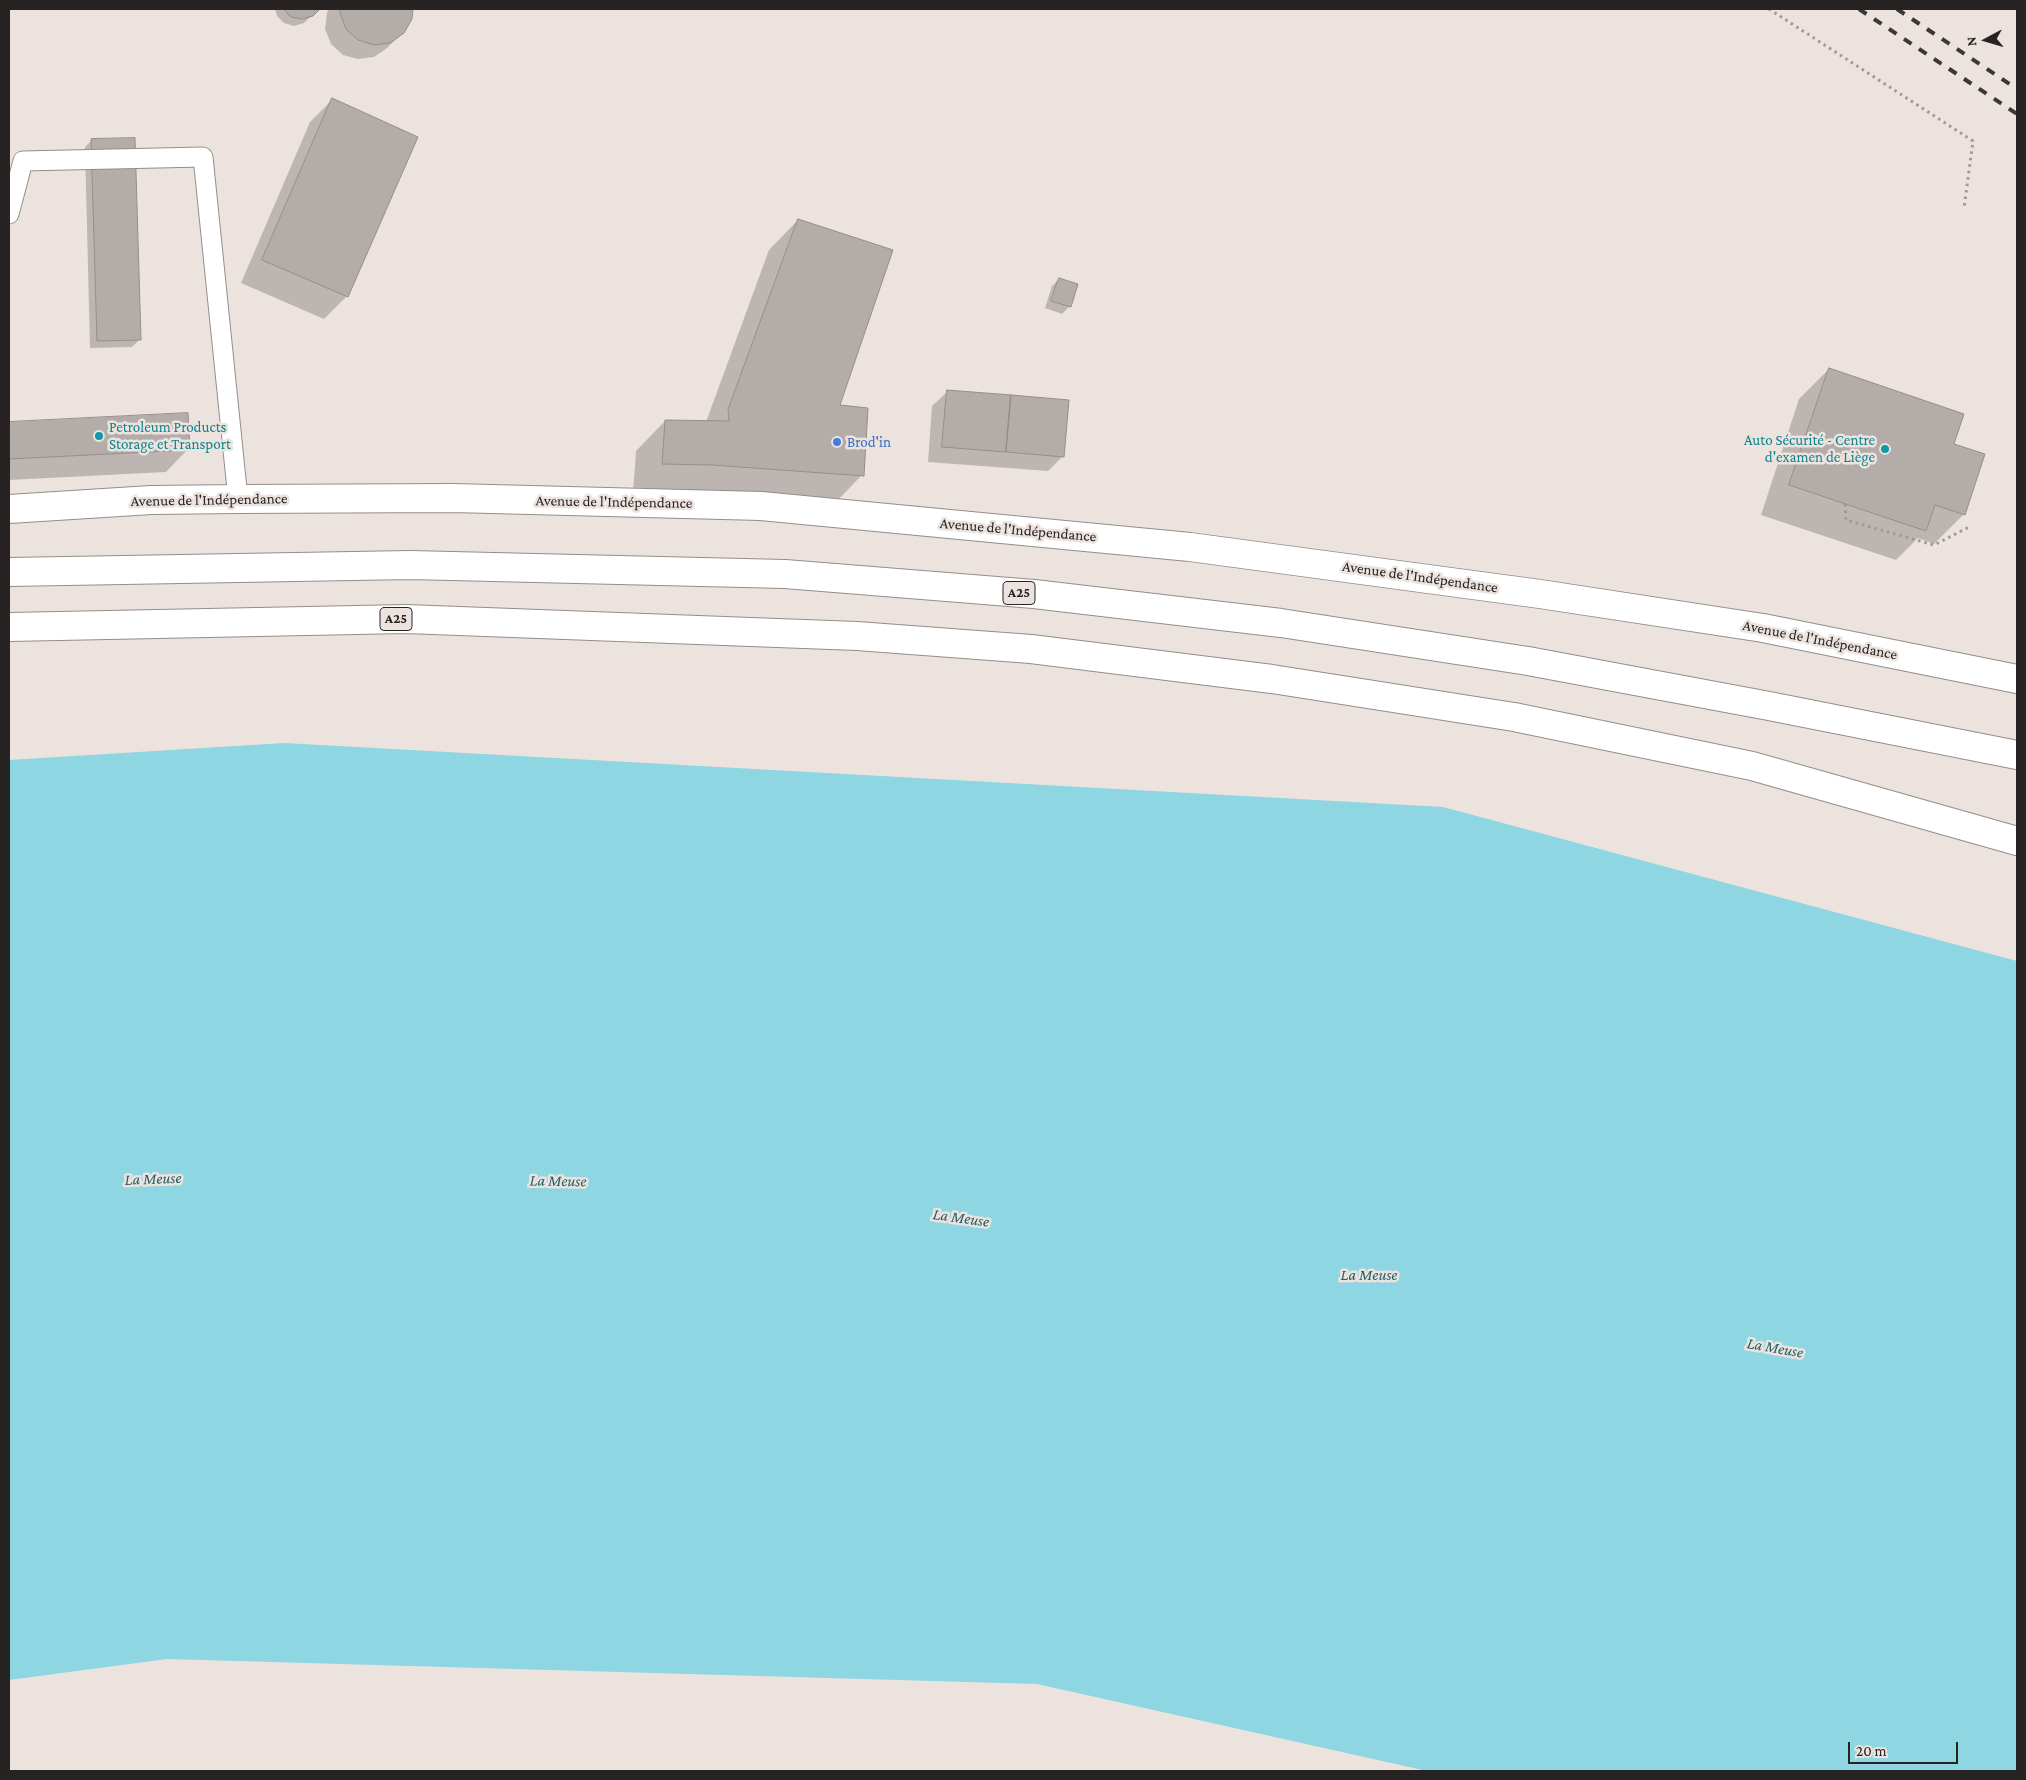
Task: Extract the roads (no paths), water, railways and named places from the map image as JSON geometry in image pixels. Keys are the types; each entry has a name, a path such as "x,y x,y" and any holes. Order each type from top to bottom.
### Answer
{"main road":[{"name":"Avenue de l'Indépendance","path":"9,509 151,500 454,498 761,506 1181,546 1655,610 1773,630 2017,679"},
{"name":"A25","path":"9,572 440,566 785,574 1034,594 1281,623 1528,661 1760,704 2017,755"},
{"name":"A25","path":"9,626 406,619 857,636 1031,649 1272,679 1514,717 1752,766 2017,841"}],"lane":[{"path":"9,214 23,161 203,157 238,499"}],"water":[{"name":"La Meuse","path":"284,743 1443,807 2017,961 2017,1771 1427,1771 1037,1684 167,1659 9,1680 9,760"}],"railway":[{"path":"1859,9 2017,114"},
{"path":"1897,9 2017,89"}],"place":[{"name":"Petroleum Products Storage et Transport","path":"99,436"},
{"name":"Brod'in","path":"837,442"},
{"name":"Auto Sécurité - Centre d'examen de Liège","path":"1885,449"}]}
